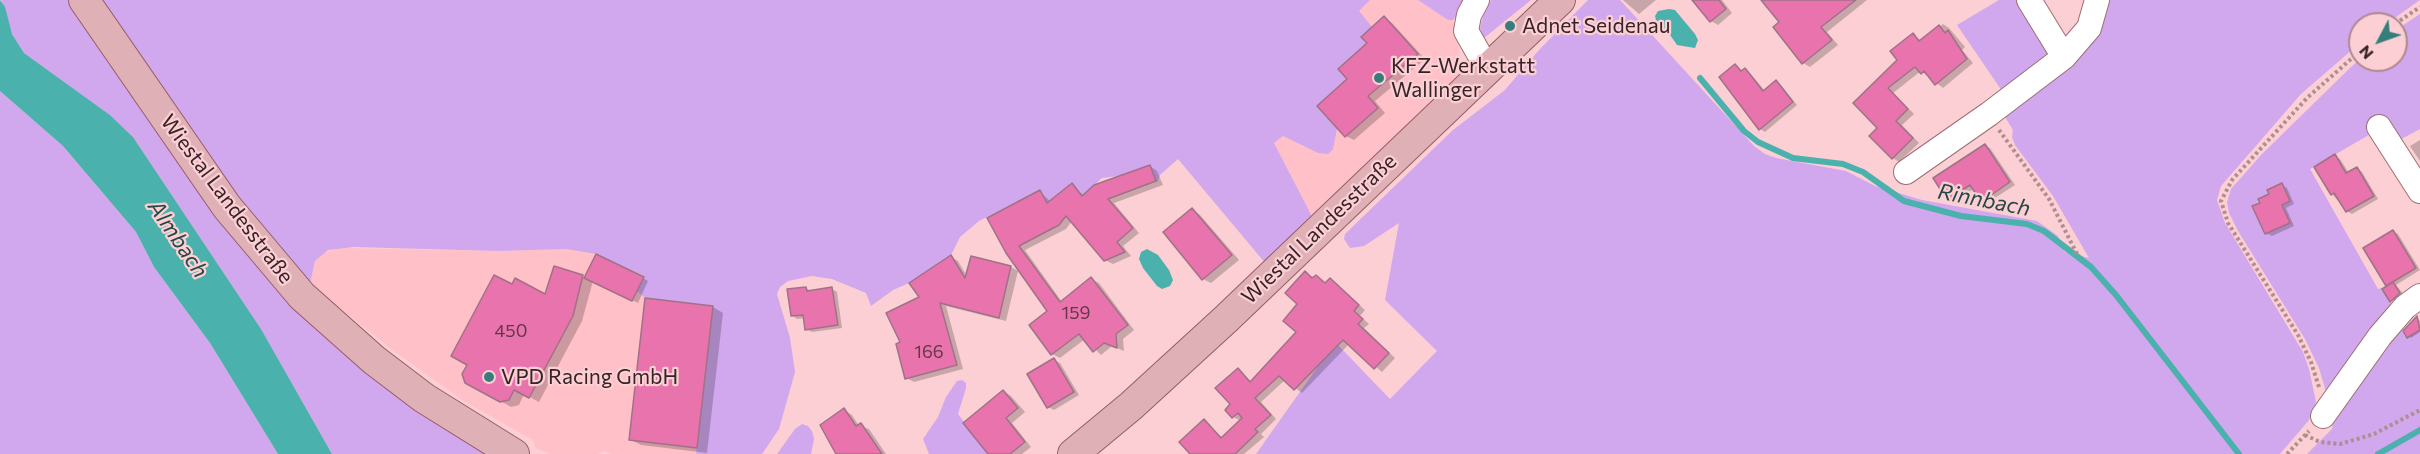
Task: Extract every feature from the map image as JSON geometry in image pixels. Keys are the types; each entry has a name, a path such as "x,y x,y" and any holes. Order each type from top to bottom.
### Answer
{"main road":[{"name":"Wiestal Landesstraße","path":"84,0 228,207 302,296 365,353 424,398 514,454"},
{"name":"Wiestal Landesstraße","path":"1073,454 1131,406 1226,319 1560,0"}],"street":[{"path":"1477,0 1469,15 1466,31 1487,68"},
{"path":"2029,0 2064,57"},
{"path":"1906,172 1989,114 2064,57 2089,28 2097,0"},
{"path":"2379,127 2420,191"},
{"path":"2323,416 2385,329 2420,296"}],"path":[{"path":"2287,454 2323,416 2318,382 2298,335 2228,223 2221,201 2232,180 2307,98 2348,62"},
{"path":"1989,114 2049,199 2077,254"},
{"path":"2305,435 2320,442 2340,444 2374,434 2420,410"}],"shaded area":[{"path":"1,0 1370,0 1359,11 1372,27 1361,37 1367,43 1338,69 1347,79 1333,149 1328,154 1318,153 1283,136 1274,143 1311,215 1311,223 1266,264 1178,159 1160,175 1157,183 1150,165 1119,176 1102,178 1082,196 1071,183 1047,203 1040,190 979,221 960,237 951,255 871,306 866,293 832,279 812,276 788,281 780,287 777,294 790,338 795,372 779,429 762,454 696,454 713,306 645,298 637,291 644,276 596,254 566,249 498,251 354,247 328,250 315,261 310,284 302,296 507,454 332,454 261,329 133,137 110,115 24,53 12,34"},
{"path":"1370,0 1418,0 1445,18 1453,20 1464,76 1311,223 1304,201 1274,143 1283,136 1304,147 1337,128 1347,79 1338,69 1366,43 1361,37 1359,11"},
{"path":"1418,0 1469,0 1453,20 1448,20"},
{"path":"1491,0 1531,0 1484,38 1480,28 1485,9"},
{"path":"1588,0 1620,0 1754,146 1765,154 1846,171 1875,186 1922,200 2037,221 2058,236 2065,252 2089,258 2053,196 2015,145 2012,137 2013,130 2005,117 2092,42 2102,26 2106,0 2420,0 2403,12 2348,12 2348,53 2301,94 2221,186 2217,200 2225,223 2303,352 2309,369 2316,402 2309,420 2280,454 1256,454 1326,355 1337,344 1390,399 1437,351 1385,300 1399,223 1364,246 1350,248 1344,239 1345,234 1453,130 1505,90 1539,50"},
{"path":"1999,0 2022,0 2053,52 2002,91 1957,25"},
{"path":"2420,14 2420,129 2394,143 2374,132 2310,169 2378,289 2382,288 2392,305 2327,395 2319,368 2305,339 2229,213 2227,202 2231,189 2262,154 2348,70 2348,72 2408,72 2408,22","holes":["2282,183 2290,201 2282,205 2289,223 2265,234 2252,206 2260,203 2258,198 2269,194 2267,190"]},
{"path":"0,91 63,146 136,232 154,267 210,343 278,454 0,454"},
{"path":"337,248 498,251 566,249 596,254 644,277 645,298 713,306 696,454 613,454 604,451 598,454 550,454 536,448 533,440 464,401 394,351 310,284 315,261 321,254"},
{"path":"2398,324 2407,338 2420,330 2420,454 2307,454 2332,429 2334,416"},
{"path":"962,380 966,383 966,388 958,414 988,454 929,454 923,439 938,417 946,397 957,381"},
{"path":"802,424 808,426 812,431 814,439 811,454 777,454 795,429"}],"water":[{"name":"Almbach","path":"0,0 5,7 12,34 24,53 110,115 133,137 261,329 332,454 278,454 210,343 154,267 136,232 63,146 0,91"},
{"path":"1675,10 1695,34 1698,40 1695,48 1677,45 1666,29 1657,24 1655,16 1658,11"},
{"path":"1147,249 1158,255 1169,270 1173,280 1170,286 1162,289 1157,286 1143,268 1139,259 1141,252"}],"building":[{"path":"1692,0 1719,0 1726,9 1710,22"},
{"path":"1761,0 1856,0 1821,27 1832,40 1802,64 1773,27 1779,22"},
{"path":"1384,16 1418,54 1368,96 1378,108 1345,137 1317,106 1347,79 1338,69 1367,43 1361,37"},
{"path":"1939,25 1945,33 1948,30 1967,59 1935,85 1924,71 1921,74 1915,67 1888,88 1908,109 1896,121 1913,138 1892,159 1869,136 1877,128 1853,103 1897,60 1890,51 1913,33 1919,41"},
{"path":"1735,64 1741,71 1745,68 1763,91 1776,80 1793,102 1759,130 1719,77"},
{"path":"1985,144 2010,182 1981,202 1970,185 1947,200 1933,178"},
{"path":"2335,154 2346,173 2357,167 2374,196 2346,212 2334,193 2331,195 2314,167"},
{"path":"1150,165 1156,181 1108,199 1133,228 1117,242 1125,252 1104,261 1066,216 1059,225 1019,246 1060,302 1091,277 1128,325 1116,334 1117,348 1104,343 1093,352 1079,334 1051,355 1029,325 1047,311 1006,253 987,218 1040,190 1047,203 1072,183 1082,196 1094,185"},
{"path":"2282,183 2290,201 2282,205 2290,223 2265,234 2252,206 2260,203 2258,199 2269,194 2267,190"},
{"path":"1192,208 1232,255 1202,280 1163,232"},
{"path":"2393,230 2416,268 2386,286 2363,248"},
{"path":"596,254 644,277 632,301 584,278"},
{"path":"951,255 965,278 971,256 1011,266 999,318 940,303 957,365 905,379 896,344 900,342 886,313 919,297 909,283"},
{"path":"554,266 583,275 573,316 529,398 514,390 509,400 500,402 465,383 462,374 467,365 451,356 494,275 512,284 515,278 545,294"},
{"path":"1305,271 1312,278 1316,275 1325,283 1330,278 1359,305 1354,311 1363,319 1358,324 1389,353 1374,369 1343,340 1294,390 1279,376 1255,398 1271,415 1255,429 1258,432 1235,454 1190,454 1179,442 1204,419 1221,438 1242,418 1238,413 1232,418 1225,410 1230,404 1215,388 1238,368 1250,382 1296,332 1283,321 1297,304 1285,293"},
{"path":"2393,282 2400,293 2390,302 2382,289"},
{"path":"806,287 807,291 832,287 838,325 805,330 803,315 791,316 787,289"},
{"path":"645,298 713,306 697,448 629,440"},
{"path":"2417,316 2420,330 2407,338 2403,331"},
{"path":"1054,358 1074,392 1047,408 1027,374"},
{"path":"1003,390 1018,408 1006,418 1025,442 1010,454 988,454 963,423"},
{"path":"844,408 856,426 861,423 882,454 836,454 820,425"}],"waterway":[{"name":"Rinnbach","path":"1700,78 1744,131 1758,142 1793,158 1843,164 1863,172 1904,201 1961,216 2027,224 2044,231 2091,267 2116,295 2239,454"},
{"name":"Rinnbach","path":"2378,454 2420,430"}],"place":[{"name":"Adnet Seidenau","path":"1510,26"},
{"name":"KFZ-Werkstatt Wallinger","path":"1379,78"},
{"name":"VPD Racing GmbH","path":"489,377"}]}
